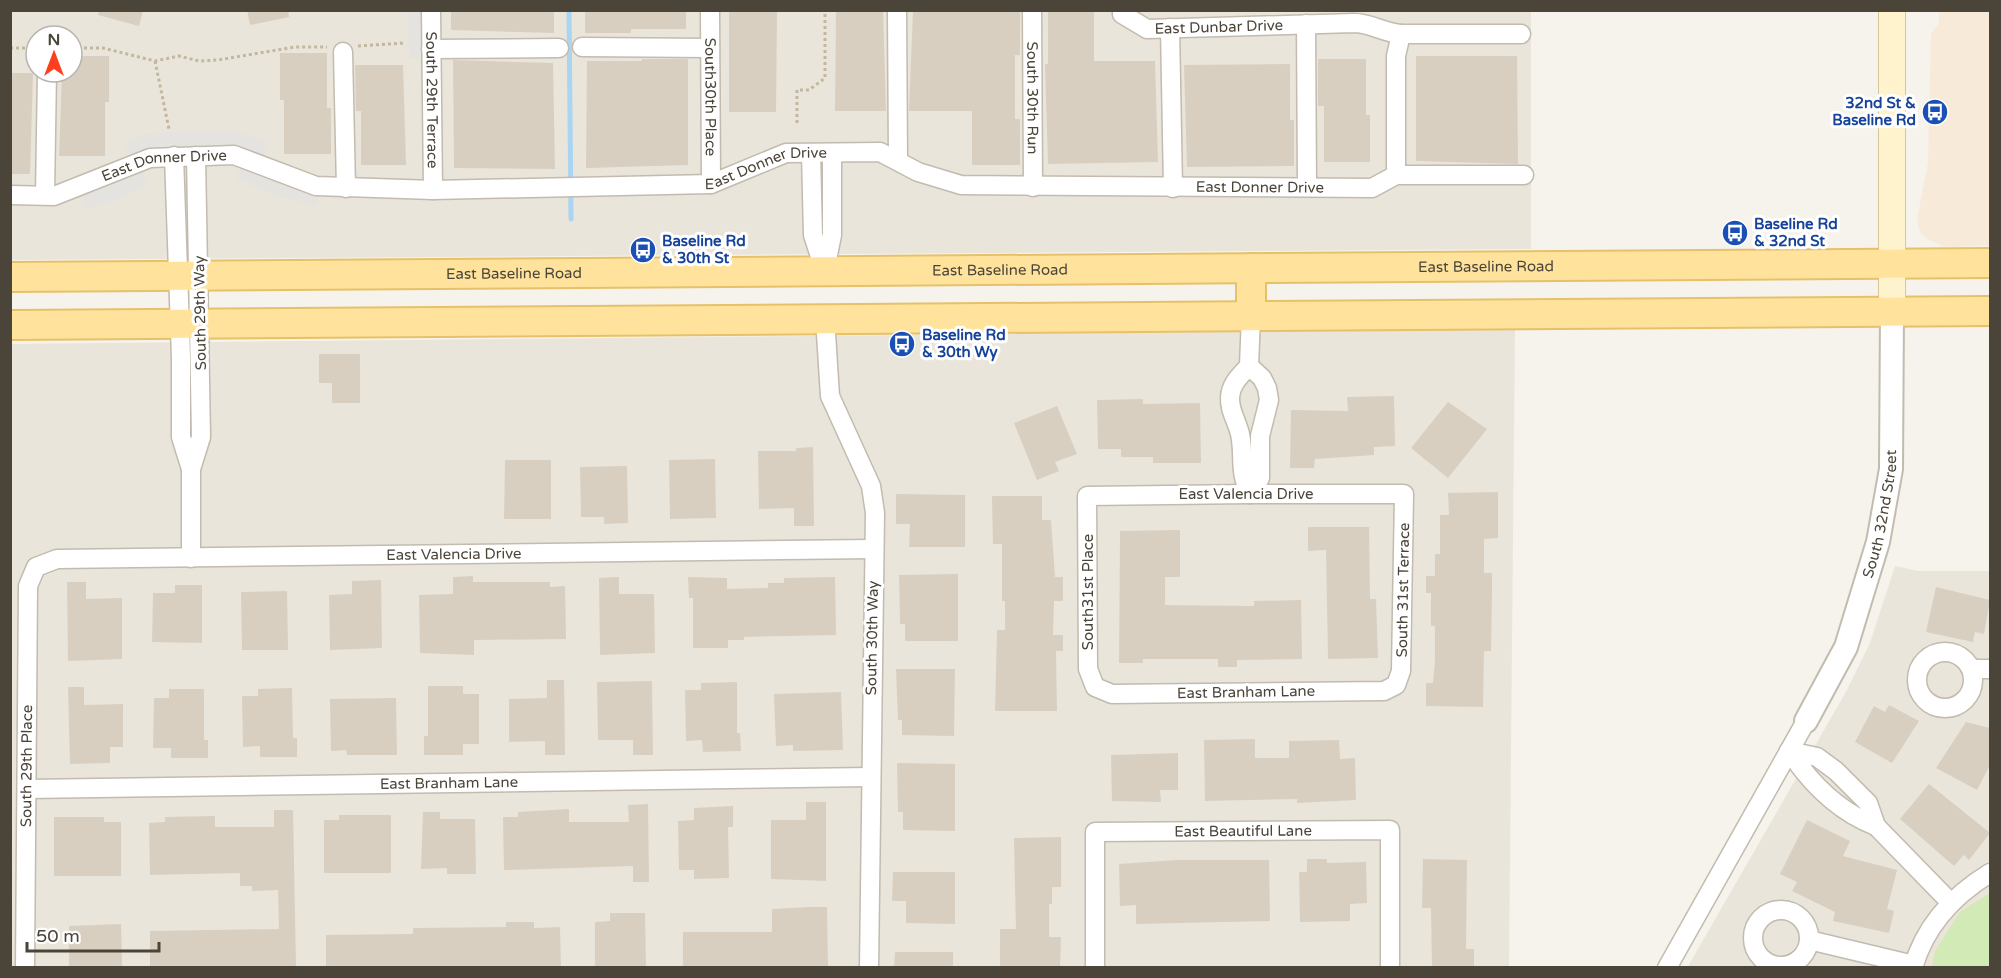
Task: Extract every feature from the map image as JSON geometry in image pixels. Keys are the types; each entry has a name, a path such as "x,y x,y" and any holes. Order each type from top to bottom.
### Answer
{"main road":[{"name":"South 32nd Street","path":"1892,10 1892,312"},
{"name":"East Baseline Road","path":"10,278 1990,263"},
{"path":"1251,268 1251,316"},
{"path":"825,272 825,318"},
{"path":"10,325 1990,311"}],"street":[{"name":"South 29th Terrace","path":"431,10 433,190"},
{"name":"South30th Place","path":"710,10 711,184"},
{"path":"897,10 898,160"},
{"name":"South 30th Run","path":"1032,10 1033,187"},
{"name":"East Dunbar Drive","path":"1126,16 1147,29 1170,28 1208,19 1306,24 1343,17 1368,23 1387,33 1521,34"},
{"path":"1306,24 1307,187"},
{"path":"1170,28 1173,188"},
{"path":"1396,176 1396,56 1401,34"},
{"path":"582,47 710,48"},
{"path":"431,49 559,48"},
{"path":"342,49 346,188"},
{"path":"45,195 47,84"},
{"name":"East Donner Drive","path":"10,195 54,196 150,158 234,155 316,186 433,190 711,184 786,153 880,152 918,172 961,185 1372,188 1396,176 1524,175"},
{"path":"811,153 813,235 825,272"},
{"path":"825,272 832,235 832,153"},
{"path":"174,156 175,205 189,276 190,324"},
{"name":"South 29th Way","path":"189,276 198,205 196,156"},
{"path":"812,199 832,198"},
{"path":"175,205 198,205"},
{"name":"South 32nd Street","path":"1667,968 1846,647 1878,542 1891,469 1892,312"},
{"path":"1250,494 1242,477 1240,433 1231,411 1230,397 1234,382 1249,366 1251,316"},
{"name":"South 30th Way","path":"825,318 830,396 871,486 875,513 869,968"},
{"name":"South 29th Way","path":"190,324 181,437 191,469"},
{"name":"South 29th Way","path":"190,324 201,410 201,436 191,469 191,558"},
{"path":"1249,366 1262,378 1269,400 1260,436 1260,478 1250,494"},
{"path":"182,410 201,410"},
{"name":"East Valencia Drive","path":"1087,496 1404,494"},
{"name":"South 31st Terrace","path":"1396,685 1401,671 1404,494"},
{"name":"South31st Place","path":"1087,496 1088,669 1095,687"},
{"name":"East Valencia Drive","path":"36,567 57,559 873,549"},
{"name":"South 29th Place","path":"25,968 28,586 36,567"},
{"path":"1972,669 1990,669"},
{"name":"East Branham Lane","path":"1095,687 1112,693 1124,693 1384,691 1396,685"},
{"path":"1789,751 1808,779 1855,818 1876,826 1950,902"},
{"name":"East Branham Lane","path":"27,789 870,777"},
{"name":"East Beautiful Lane","path":"1095,968 1095,832 1390,830 1390,968"},
{"path":"1809,940 1914,966 1928,931 1950,902 1990,873"}],"path":[{"path":"797,123 796,90 809,90 825,78 825,10"},
{"path":"84,48 103,48 155,61 179,56 199,61 295,47 342,49 405,43"},
{"path":"155,61 170,129"}],"shaded area":[{"path":"10,11 1531,11 1531,249 11,260"},
{"path":"408,11 431,11 431,59 409,58"},
{"path":"1939,11 1990,11 1990,246 1945,247 1927,239 1920,232 1917,219 1928,163 1931,34 1939,23"},
{"path":"238,132 269,143 260,164 320,187 316,207 279,197 237,179 246,160 139,163 148,184 109,203 85,210 79,186 135,164 124,143 148,134"},
{"path":"1515,329 1509,967 11,967 10,344"},
{"path":"1895,566 1918,571 1990,571 1990,967 1687,968 1847,690 1870,643"}],"green space":[{"path":"1990,893 1990,967 1932,967 1935,951 1960,912"}],"building":[{"path":"99,10 143,10 139,26 98,15"},
{"path":"247,10 288,10 289,17 250,25"},
{"path":"451,10 554,10 554,33 451,30"},
{"path":"585,10 686,10 686,29 631,29 631,33 585,33"},
{"path":"836,10 883,10 886,111 835,111"},
{"path":"913,10 1020,10 1020,55 1015,55 1015,119 1020,119 1020,165 972,165 972,111 909,111"},
{"path":"1048,10 1094,10 1094,61 1155,61 1158,162 1048,164 1045,64 1048,64"},
{"path":"729,11 777,11 776,112 729,112"},
{"path":"280,53 327,53 327,108 331,108 331,154 284,154 284,100 280,100"},
{"path":"84,56 109,56 109,102 105,102 105,156 59,156 62,84 84,84"},
{"path":"1416,56 1517,56 1518,164 1416,161"},
{"path":"642,59 688,59 688,165 586,168 587,61 642,61"},
{"path":"1318,59 1366,59 1366,115 1370,115 1370,162 1324,162 1324,106 1318,106"},
{"path":"453,60 553,63 555,169 454,168"},
{"path":"1290,64 1290,120 1294,120 1294,166 1187,167 1184,65"},
{"path":"355,65 403,65 406,165 361,165 361,111 356,111"},
{"path":"10,73 24,73 24,84 33,84 30,174 10,174"},
{"path":"319,354 360,354 360,403 332,403 332,383 319,383"},
{"path":"1394,396 1395,446 1374,447 1374,455 1315,459 1314,468 1290,468 1291,410 1348,411 1347,397"},
{"path":"1143,399 1143,404 1200,403 1201,463 1153,463 1153,457 1121,457 1121,449 1098,449 1097,400"},
{"path":"1448,402 1487,429 1448,478 1411,448"},
{"path":"1057,406 1077,454 1055,462 1059,471 1037,480 1014,423"},
{"path":"813,447 814,526 794,526 794,508 759,509 758,451 796,451 796,448"},
{"path":"715,459 716,518 670,519 669,460"},
{"path":"505,460 551,460 551,519 504,519"},
{"path":"627,466 628,523 604,524 604,517 581,517 580,467"},
{"path":"1498,492 1498,538 1484,539 1484,573 1492,573 1492,593 1491,651 1484,651 1483,707 1426,706 1426,683 1433,683 1435,626 1431,626 1431,593 1426,593 1426,576 1435,576 1435,554 1440,554 1440,515 1449,515 1448,493"},
{"path":"896,494 965,495 965,547 909,547 910,524 896,524"},
{"path":"992,496 1042,496 1042,520 1051,520 1055,577 1063,577 1063,601 1054,601 1053,635 1063,635 1063,651 1056,651 1057,711 995,711 997,630 1005,630 1005,601 1002,601 1002,544 993,544"},
{"path":"1308,527 1369,527 1370,599 1376,599 1378,658 1328,659 1326,550 1308,551"},
{"path":"1180,530 1180,577 1165,577 1165,605 1254,606 1254,601 1301,600 1302,659 1237,660 1237,667 1218,667 1218,659 1143,659 1143,663 1119,663 1120,531"},
{"path":"958,574 958,641 905,641 905,624 900,624 899,575"},
{"path":"473,576 473,582 550,582 550,587 565,586 566,639 474,640 474,655 420,653 419,595 453,594 453,577"},
{"path":"619,577 619,594 654,594 655,653 600,655 599,578"},
{"path":"688,577 727,578 727,589 768,588 768,583 784,583 784,578 835,577 836,635 744,637 744,640 728,640 728,648 693,648 693,598 689,598"},
{"path":"381,580 382,648 330,650 329,595 352,594 352,581"},
{"path":"67,582 86,582 86,599 122,598 122,659 68,661"},
{"path":"175,585 202,585 202,643 152,642 153,593 175,593"},
{"path":"1936,587 1990,600 1984,634 1975,632 1973,642 1926,632"},
{"path":"287,591 288,650 242,650 241,592"},
{"path":"896,669 955,669 954,736 902,735 902,720 898,720"},
{"path":"547,680 564,680 565,755 545,755 545,741 509,742 509,699 547,698"},
{"path":"652,681 653,755 633,755 633,740 598,740 597,682"},
{"path":"737,682 737,733 740,733 741,751 703,752 702,740 686,741 685,690 701,690 701,683"},
{"path":"428,686 463,686 463,694 479,694 479,744 463,744 463,755 424,755 424,736 428,736"},
{"path":"68,687 84,687 84,705 123,704 123,747 110,747 110,763 70,764"},
{"path":"292,688 293,738 297,738 297,757 260,757 260,746 243,747 242,696 258,696 258,689"},
{"path":"169,689 204,689 204,740 208,740 208,758 171,758 171,748 153,748 154,698 169,698"},
{"path":"841,692 843,750 793,751 793,745 776,746 774,694"},
{"path":"396,698 397,755 347,755 346,750 331,751 330,699"},
{"path":"1889,705 1919,721 1892,763 1855,742 1874,706 1885,712"},
{"path":"1966,722 1990,728 1990,765 1977,790 1936,768"},
{"path":"1255,739 1255,758 1289,758 1289,741 1339,740 1340,759 1355,758 1356,800 1297,803 1297,799 1205,801 1204,740"},
{"path":"1178,753 1178,790 1160,790 1161,802 1112,801 1111,755"},
{"path":"897,763 955,764 955,831 903,830 903,812 898,812"},
{"path":"1929,784 1990,833 1969,860 1964,855 1954,866 1900,819"},
{"path":"806,802 826,802 826,881 771,879 771,820 806,820"},
{"path":"648,804 649,882 633,882 633,866 504,870 503,817 518,817 518,812 569,809 569,822 629,822 628,805"},
{"path":"733,806 733,827 728,827 729,878 694,879 694,870 679,870 678,821 694,820 694,808"},
{"path":"274,810 293,810 296,968 150,968 150,931 279,929 278,890 252,891 252,886 240,886 240,873 150,875 149,823 165,822 165,817 215,816 215,827 274,827"},
{"path":"423,812 440,812 440,819 475,819 476,874 447,874 447,868 421,869"},
{"path":"339,815 391,815 391,873 324,873 324,820 339,820"},
{"path":"54,817 104,817 104,822 121,822 121,876 54,876"},
{"path":"1807,820 1850,841 1843,856 1897,870 1887,909 1894,911 1889,933 1833,921 1835,912 1792,891 1797,882 1780,874"},
{"path":"1061,837 1061,887 1052,887 1052,904 1049,904 1049,937 1061,937 1060,968 1000,968 1000,929 1016,929 1014,838"},
{"path":"1307,859 1327,859 1327,863 1366,862 1367,903 1350,904 1350,921 1300,922 1299,872 1307,872"},
{"path":"1423,859 1467,860 1466,949 1474,949 1474,968 1432,968 1431,908 1422,908"},
{"path":"1177,860 1269,860 1270,921 1136,924 1136,905 1120,906 1119,864"},
{"path":"893,872 955,872 955,924 906,923 906,901 892,901"},
{"path":"827,907 828,968 683,968 683,932 772,932 772,909"},
{"path":"610,913 645,913 646,968 595,968 595,922 610,921"},
{"path":"506,922 534,922 534,928 560,927 561,968 326,968 326,935 413,934 413,928 506,927"},
{"path":"121,924 122,968 69,968 69,926"},
{"path":"895,952 953,952 953,968 894,968"}],"waterway":[{"path":"569,10 571,219"}],"place":[{"name":"32nd St & Baseline Rd","path":"1935,112"},
{"name":"Baseline Rd & 32nd St","path":"1735,233"},
{"name":"Baseline Rd & 30th St","path":"643,250"},
{"name":"Baseline Rd & 30th Wy","path":"902,344"}]}
